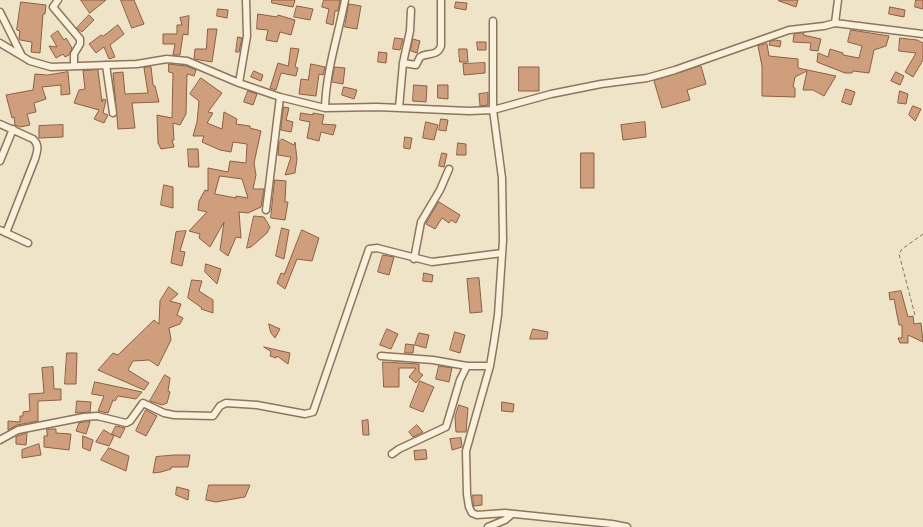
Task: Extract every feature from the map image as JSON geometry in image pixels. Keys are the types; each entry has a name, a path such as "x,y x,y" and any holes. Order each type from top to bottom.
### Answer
{"street":[{"path":"58,0 53,7 80,39 80,44 74,54 74,66"},
{"path":"239,83 248,36 246,0"},
{"path":"325,108 325,94 345,0"},
{"path":"403,63 416,65 420,56 434,54 439,51 441,46 441,0"},
{"path":"835,23 838,0"},
{"path":"399,108 403,63 410,31 411,10"},
{"path":"0,12 23,57"},
{"path":"492,21 493,110 502,178 502,253 498,315 490,366 466,451 469,508 472,513 482,515 512,514 627,527"},
{"path":"0,43 23,57 39,64 51,66 137,64 167,59 187,61 280,98 325,108 399,108 469,111 493,110 551,94 601,84 647,78 788,30 835,23 923,34"},
{"path":"106,65 113,112"},
{"path":"266,210 280,98"},
{"path":"0,124 33,139 38,148 35,160 3,232 28,242"},
{"path":"0,161 13,129"},
{"path":"414,259 421,222 443,186 449,169"},
{"path":"0,440 18,430 84,417 97,416 126,423 130,421 144,403 164,413 186,416 213,416 220,406 226,402 256,405 305,414 313,412 369,249 377,248 414,259 432,262 502,253"},
{"path":"381,356 433,360 467,366 490,366"},
{"path":"392,454 446,427 460,380 467,366"},
{"path":"488,527 505,520 512,514"}],"path":[{"path":"915,315 899,254 923,234"}],"building":[{"path":"81,0 106,0 90,13"},
{"path":"121,0 134,0 144,24 132,28"},
{"path":"272,0 295,0 293,7 272,3"},
{"path":"324,0 340,0 338,11 335,11 333,25 326,23 329,9 322,7"},
{"path":"779,0 798,0 796,7"},
{"path":"916,0 923,0 923,9 915,7"},
{"path":"21,2 46,5 45,14 43,14 40,53 31,52 32,42 20,40 19,38 20,31 17,30"},
{"path":"456,2 467,3 466,10 455,8"},
{"path":"349,4 361,6 357,29 345,27"},
{"path":"297,6 313,9 310,20 294,17"},
{"path":"890,7 905,10 904,17 889,14"},
{"path":"218,9 228,10 227,18 217,16"},
{"path":"258,14 277,17 278,15 295,20 291,35 280,32 277,42 266,40 268,30 257,29"},
{"path":"89,15 94,20 82,32 77,28"},
{"path":"189,16 188,35 183,34 180,55 173,55 175,44 163,44 163,34 177,34 177,25 182,25 180,18"},
{"path":"118,25 124,34 110,45 115,57 109,59 104,47 96,53 89,44"},
{"path":"208,29 217,29 212,62 194,59 195,49 206,49"},
{"path":"851,30 889,36 886,46 874,50 869,73 853,71 852,73 845,73 817,62 818,53 828,57 830,49 843,53 843,55 859,58 862,46 848,42"},
{"path":"58,31 64,40 66,38 72,48 69,55 65,57 63,54 56,58 49,46 57,47 51,36"},
{"path":"804,33 803,35 821,39 818,51 810,50 811,43 793,42 794,34"},
{"path":"238,37 242,38 239,52 236,52"},
{"path":"395,38 403,39 400,50 393,49"},
{"path":"900,38 917,40 923,43 923,60 913,77 905,72 916,53 899,51"},
{"path":"413,39 420,41 417,53 411,51"},
{"path":"775,40 781,41 780,47 769,45 770,42"},
{"path":"477,42 486,42 486,50 478,50"},
{"path":"767,44 769,56 798,59 798,68 836,76 824,96 813,90 803,90 807,71 795,77 793,87 795,88 795,97 762,96 762,66 758,46"},
{"path":"291,48 299,49 295,67 298,68 296,76 281,73 276,90 270,88 278,63 288,66"},
{"path":"459,49 467,49 468,62 460,62"},
{"path":"379,52 387,53 386,63 378,62"},
{"path":"485,63 485,73 464,75 463,64"},
{"path":"169,64 186,66 196,70 194,76 187,74 186,114 180,125 173,123 174,140 172,140 174,147 161,149 158,143 157,115 172,118 173,73 169,72"},
{"path":"311,64 325,67 323,75 319,74 316,96 299,94 301,79 308,80"},
{"path":"701,66 706,84 687,90 690,100 662,108 654,81"},
{"path":"151,67 153,85 155,86 159,102 132,103 135,128 118,129 113,73 123,72 125,94 148,93 144,68"},
{"path":"335,67 345,68 343,84 332,82"},
{"path":"519,67 539,67 539,91 519,91"},
{"path":"98,70 102,102 103,99 106,100 103,113 108,115 104,123 94,119 99,110 74,103 79,90 85,89 83,71"},
{"path":"254,71 263,75 261,81 251,77"},
{"path":"68,72 70,94 61,95 61,85 42,87 46,99 34,103 36,112 27,114 30,125 20,127 15,125 6,95 33,90 35,74 47,75"},
{"path":"896,72 904,76 900,85 891,81"},
{"path":"201,78 222,93 208,112 213,113 207,123 222,129 224,112 237,119 236,124 250,126 250,128 261,131 254,163 256,175 253,189 264,189 261,207 248,213 239,212 241,238 236,237 228,256 220,250 224,222 210,247 199,238 200,234 189,231 207,212 198,210 199,201 205,190 208,191 208,168 228,172 230,161 246,163 247,144 233,142 231,152 220,150 202,142 204,136 193,136 197,122 199,101 190,94","holes":["220,176 242,179 248,198 215,194"]},
{"path":"414,85 427,86 426,102 413,101"},
{"path":"438,85 448,85 448,99 438,98"},
{"path":"344,87 357,90 354,99 342,95"},
{"path":"846,89 855,92 851,105 842,102"},
{"path":"248,91 257,94 253,105 244,102"},
{"path":"900,91 908,94 906,104 898,103"},
{"path":"488,93 488,105 480,106 479,94"},
{"path":"913,106 921,109 915,121 909,115"},
{"path":"284,107 289,108 286,120 293,122 291,132 281,130"},
{"path":"301,113 324,115 322,124 336,125 333,135 321,132 319,141 307,138 310,122 300,120"},
{"path":"441,119 448,120 446,131 439,130"},
{"path":"426,122 438,125 434,140 423,138"},
{"path":"645,122 646,137 623,140 621,125"},
{"path":"63,125 63,137 39,138 39,126"},
{"path":"405,137 412,138 410,149 404,148"},
{"path":"282,139 294,145 295,142 297,159 295,173 285,175 291,157 278,155 279,142"},
{"path":"458,143 466,144 466,155 457,155"},
{"path":"188,149 198,149 199,167 189,167"},
{"path":"442,153 447,154 444,167 439,166"},
{"path":"581,153 594,153 594,188 581,188"},
{"path":"275,180 286,181 285,202 288,202 285,220 271,218"},
{"path":"164,185 173,187 173,208 161,205"},
{"path":"439,202 460,215 456,223 451,220 449,223 442,218 435,229 426,224"},
{"path":"254,216 264,217 270,227 267,233 251,247 247,248"},
{"path":"282,228 289,230 284,259 276,256"},
{"path":"302,230 319,238 312,261 297,259 285,289 277,283 281,273 284,274"},
{"path":"186,231 180,251 185,252 182,266 171,263 176,232"},
{"path":"383,255 394,257 389,275 378,272"},
{"path":"206,264 221,269 217,284 205,272"},
{"path":"424,273 433,275 432,282 423,281"},
{"path":"479,278 482,312 470,313 467,279"},
{"path":"192,280 202,281 199,291 213,300 213,313 201,309 188,298"},
{"path":"169,287 178,294 170,301 181,304 177,315 183,318 180,324 169,328 171,340 158,366 149,360 133,361 128,370 149,383 144,390 98,370 113,353 118,355 154,320 159,324 160,301"},
{"path":"901,291 908,317 913,316 914,324 921,323 923,342 908,335 908,343 900,343 898,338 902,338 902,325 899,325 894,299 890,300 889,293"},
{"path":"269,324 280,329 275,338 271,333"},
{"path":"387,329 398,334 391,349 380,345"},
{"path":"533,329 548,332 547,339 530,339"},
{"path":"455,332 465,335 460,353 450,350"},
{"path":"419,333 429,335 426,348 415,345"},
{"path":"406,344 414,345 413,353 405,353"},
{"path":"264,347 290,353 288,364 277,356 276,358 270,356 271,352"},
{"path":"67,353 77,353 76,384 65,384"},
{"path":"383,362 419,364 419,372 423,375 416,383 409,377 416,368 399,368 399,387 384,387"},
{"path":"439,366 452,368 449,382 436,379"},
{"path":"53,367 54,389 61,389 61,400 38,401 38,421 17,425 8,430 8,421 20,422 20,416 23,416 23,412 30,411 29,394 44,393 42,368"},
{"path":"165,375 170,378 168,391 170,392 167,403 162,405 150,401"},
{"path":"420,381 434,387 423,412 410,407"},
{"path":"95,382 142,392 136,399 118,396 115,401 113,400 108,413 98,411 104,396 92,394"},
{"path":"77,401 91,402 90,412 76,413"},
{"path":"502,402 514,404 513,412 502,411"},
{"path":"459,405 468,408 466,432 456,432 455,417"},
{"path":"146,410 157,416 146,436 136,431"},
{"path":"368,420 369,435 363,435 362,421"},
{"path":"90,422 86,434 76,431 79,423"},
{"path":"417,425 423,432 413,437 409,432"},
{"path":"116,426 125,428 120,438 112,434"},
{"path":"47,429 56,429 56,433 71,434 69,450 44,447 44,436 47,436"},
{"path":"104,430 114,436 109,446 96,442"},
{"path":"27,433 26,445 16,444 16,437"},
{"path":"83,436 93,440 90,451 83,448"},
{"path":"461,438 462,447 452,450 450,439"},
{"path":"39,444 41,455 22,458 22,450"},
{"path":"109,448 129,456 126,471 101,460"},
{"path":"426,450 427,459 415,460 414,451"},
{"path":"190,455 188,467 171,467 171,469 153,473 156,457"},
{"path":"209,485 250,485 245,497 216,502 206,500"},
{"path":"177,487 189,490 188,500 176,495"},
{"path":"473,495 482,495 482,505 474,506"}]}
